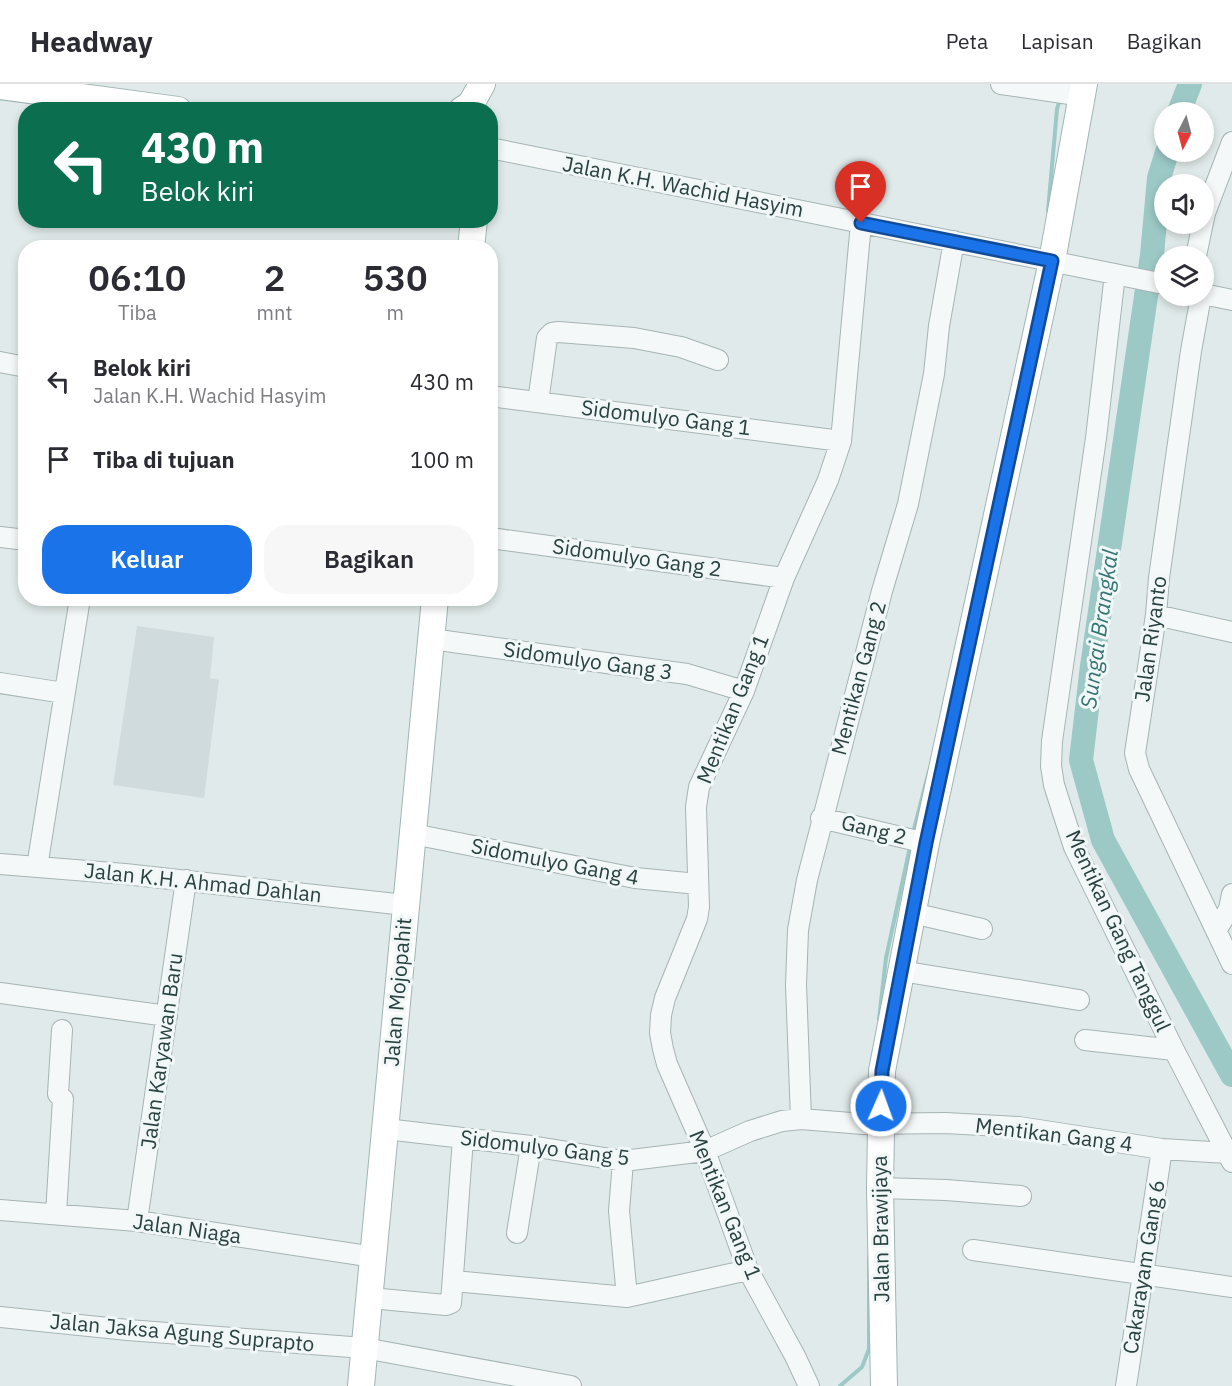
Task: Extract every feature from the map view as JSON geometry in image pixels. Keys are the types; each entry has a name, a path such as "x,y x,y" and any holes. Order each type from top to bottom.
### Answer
{"main road":[{"path":"472,102 482,84"},
{"path":"487,102 489,84"},
{"path":"0,86 119,102"},
{"name":"Jalan Brawijaya","path":"884,1386 880,1188 872,1124 912,913 915,841 1034,257 1078,91"},
{"name":"Jalan Mojopahit","path":"361,1386 434,606"}],"street":[{"path":"1001,84 1046,90 1078,91"},
{"path":"1198,246 1205,213 1232,142"},
{"name":"Jalan K.H. Wachid Hasyim","path":"498,150 1154,282"},
{"name":"Mentikan Gang 1","path":"809,1386 748,1270 705,1151 667,1064 660,1033 665,998 697,919 696,807 699,787 744,691 784,578 828,480 841,441 861,223"},
{"name":"Mentikan Gang 2","path":"801,1119 796,985 798,930 821,818 882,591 908,504 934,374 939,326 954,241"},
{"name":"Mentikan Gang Tanggul","path":"1120,275 1052,741 1051,766 1054,786 1074,847 1229,1157"},
{"path":"1214,297 1232,300"},
{"name":"Jalan Riyanto","path":"1200,306 1181,419 1156,615 1135,753 1138,769 1232,964"},
{"path":"538,402 548,339 552,333 634,338 681,347 718,360"},
{"path":"0,362 18,365"},
{"name":"Sidomulyo Gang 1","path":"498,397 841,441"},
{"path":"0,537 18,539"},
{"name":"Sidomulyo Gang 2","path":"498,538 784,578"},
{"path":"37,867 79,606"},
{"path":"1156,615 1232,632"},
{"name":"Sidomulyo Gang 3","path":"431,639 687,674 744,691"},
{"path":"0,683 64,693"},
{"name":"Gang 2","path":"821,818 915,841"},
{"name":"Sidomulyo Gang 4","path":"413,834 627,876 698,884"},
{"name":"Jalan K.H. Ahmad Dahlan","path":"0,864 186,880 405,905"},
{"name":"Jalan Karyawan Baru","path":"137,1221 186,880"},
{"path":"1216,931 1231,904"},
{"path":"912,913 982,928"},
{"path":"901,971 1079,1000"},
{"path":"0,993 167,1016"},
{"path":"56,1214 63,1100 57,1094 62,1030"},
{"path":"1085,1040 1174,1050"},
{"name":"Mentikan Gang 4","path":"801,1119 872,1124 945,1123 1019,1127 1229,1157"},
{"name":"Sidomulyo Gang 5","path":"386,1128 531,1146 623,1161 705,1151 750,1131 782,1121 801,1119"},
{"path":"370,1298 446,1305 452,1300 463,1138"},
{"path":"517,1233 531,1146"},
{"name":"Cakarayam Gang 6","path":"1126,1386 1162,1149"},
{"path":"623,1161 619,1211 627,1297"},
{"path":"880,1188 1021,1196"},
{"name":"Jalan Niaga","path":"0,1210 137,1221 374,1257"},
{"path":"974,1250 1232,1287"},
{"path":"454,1281 627,1297 748,1270"},
{"name":"Jalan Jaksa Agung Suprapto","path":"0,1317 128,1330 364,1348 571,1386"}],"shaded area":[{"path":"137,626 214,637 210,678 219,680 204,798 113,785"}],"waterway":[{"name":"Sungai Brangkal","path":"1183,102 1190,84"},
{"path":"1048,211 1057,109 1060,99"},
{"name":"Sungai Brangkal","path":"1164,162 1159,178 1152,255 1092,666 1081,760 1103,840 1232,1075"},
{"path":"913,833 929,771"},
{"path":"879,1019 886,958 910,847"},
{"path":"840,1386 862,1367 869,1349 869,1257"}],"route":[{"path":"861,223 1052,261 926,843 882,1071 881,1106"}]}
